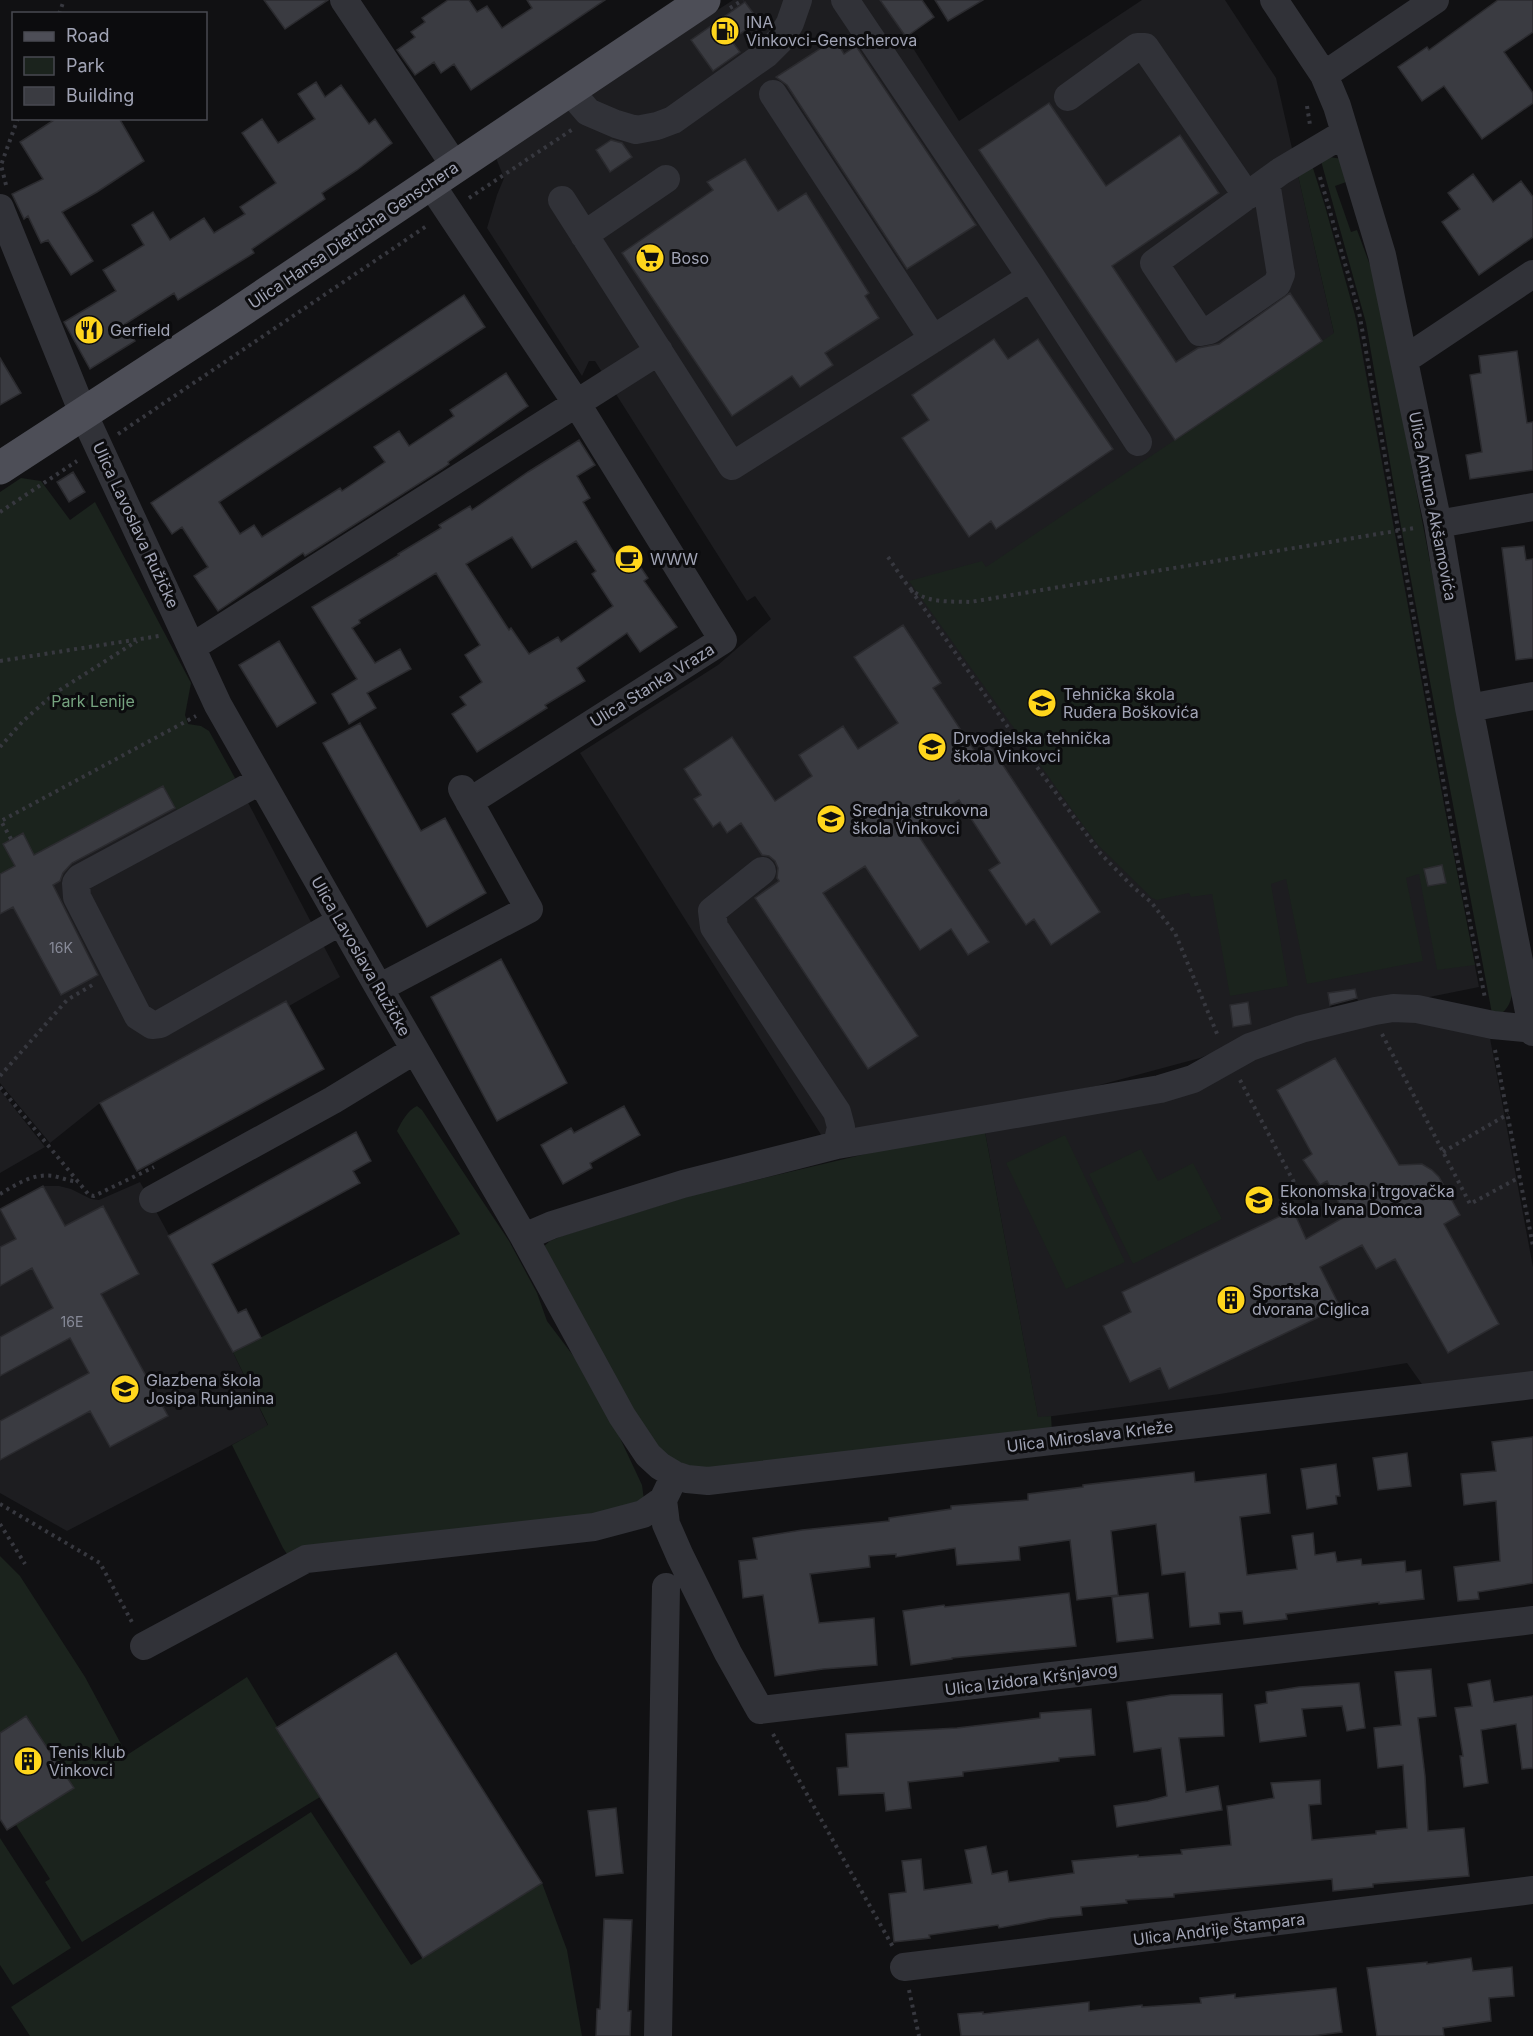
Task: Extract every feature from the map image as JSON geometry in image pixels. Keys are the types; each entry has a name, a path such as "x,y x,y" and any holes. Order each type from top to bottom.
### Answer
{"main road":[{"name":"Ulica Hansa Dietricha Genschera","path":"0,468 227,320 442,175 579,101 716,4"}],"street":[{"name":"Ulica Stanka Vraza","path":"344,0 442,175 448,211 577,404 723,640 465,796 529,909 378,988"},
{"path":"579,101 616,124 636,130 673,120 766,54 780,40 790,23 798,0"},
{"path":"845,0 1031,277 1138,442"},
{"name":"Ulica Antuna Akšamovića","path":"1274,0 1324,75 1337,106 1382,255 1438,524 1469,708 1533,1030"},
{"path":"1324,75 1435,0"},
{"path":"1068,97 1137,47 1146,47 1256,189 1281,274 1277,284 1210,330 1200,332 1154,264 1256,189 1345,133"},
{"path":"773,94 933,339"},
{"path":"584,234 666,179"},
{"path":"562,200 732,466 1031,277"},
{"name":"Ulica Lavoslava Ružičke","path":"0,208 83,414 218,705 378,988 524,1237 622,1416 648,1455 675,1475"},
{"path":"1404,360 1533,274"},
{"path":"189,639 577,404 658,351"},
{"path":"1438,524 1533,507"},
{"path":"1469,708 1533,696"},
{"path":"260,781 80,878 76,884 78,897 138,1016 152,1025 160,1024 341,921"},
{"path":"762,871 712,911 714,927 837,1112 841,1127 837,1145"},
{"path":"524,1237 552,1224 682,1184 837,1145 1160,1089 1193,1079 1250,1047 1301,1029 1370,1012 1393,1008 1417,1009 1490,1025 1533,1030"},
{"path":"164,1192 333,1100 415,1050"},
{"name":"Ulica Miroslava Krleže","path":"675,1475 708,1481 1533,1385"},
{"path":"144,1646 306,1559 594,1527 643,1514 663,1500 675,1475"},
{"path":"663,1500 666,1524 680,1556 728,1653 760,1710"},
{"path":"658,2036 666,1587"},
{"name":"Ulica Izidora Kršnjavog","path":"760,1710 1533,1620"},
{"name":"Ulica Andrije Štampara","path":"904,1967 1533,1890"}],"path":[{"path":"716,4 743,0"},
{"path":"1306,100 1312,153 1359,312 1457,858 1533,1246"},
{"path":"0,512 571,131 579,101"},
{"path":"911,590 929,599 970,602 1438,524"},
{"path":"888,557 1088,837 1117,871 1151,902 1175,933 1228,1059 1296,1186"},
{"path":"0,747 23,721 55,693 140,639"},
{"path":"0,661 140,639 189,639"},
{"path":"11,839 2,821 218,705"},
{"path":"0,1076 67,1000 82,989 116,973"},
{"path":"1370,1012 1470,1204 1520,1177"},
{"path":"0,1087 89,1195 94,1196 165,1161 164,1192"},
{"path":"1443,1152 1508,1114"},
{"path":"0,1194 26,1179 41,1176 55,1176 79,1182"},
{"path":"0,1504 100,1563 144,1646"},
{"path":"0,1524 25,1564"},
{"path":"760,1710 904,1967 919,2036"}],"shaded area":[{"path":"733,0 880,0 959,121 1142,0 1225,0 1276,78 1334,333 1356,318 1479,987 1360,1011 1355,989 1328,993 1332,1016 1237,1043 1200,1058 1096,1086 825,1141 580,753 718,665 771,619 755,596 747,601 595,361 589,361 582,376 487,228 504,178 496,158"},
{"path":"235,778 340,977 289,1006 286,1001 100,1103 50,1143 0,1083 0,874 14,866 3,844 23,833 35,855 163,786"},
{"name":"Ekonomska i trgovačka škola Ivana Domca","path":"1391,1014 1489,1033 1533,1267 1533,1374 1424,1387 1407,1363 1220,1394 1038,1418 985,1132"},
{"path":"0,1090 45,1147 0,1173"},
{"name":"Glazbena škola Josipa Runjanina","path":"140,1182 233,1352 268,1426 67,1531 0,1493 0,1209 43,1186 71,1189 91,1199 99,1200"}],"green space":[{"path":"1329,157 1343,159 1349,181 1335,186 1351,232 1357,230 1377,284 1512,992 1507,1008 1493,1019 1400,521 1366,323 1321,161"},
{"path":"1312,165 1355,315 1475,965 1437,970 1419,874 1406,878 1423,961 1307,984 1286,879 1271,884 1288,986 1230,996 1212,894 1191,897 1189,893 1157,900 1152,898 1099,846 909,581 982,561 986,567 1334,333 1297,171"},
{"name":"Park Lenije","path":"21,478 41,481 70,520 95,502 191,683 185,715 188,724 201,726 209,731 235,778 180,816 163,786 34,855 22,833 3,844 15,866 0,874 0,492"},
{"path":"417,1106 422,1110 509,1241 537,1293 547,1321 584,1370 612,1421 642,1485 644,1500 638,1508 287,1554 232,1445 268,1425 233,1352 460,1234 397,1131 408,1113"},
{"path":"985,1132 1038,1417 1051,1416 1052,1432 700,1472 673,1461 643,1432 542,1248 550,1241 562,1236 693,1195 895,1147"},
{"path":"1065,1135 1125,1262 1066,1289 1006,1163"},
{"path":"1141,1149 1158,1181 1193,1163 1222,1219 1133,1264 1089,1174"},
{"path":"0,1556 20,1576 85,1677 127,1755 247,1677 320,1797 82,1942 45,1882 50,1879 16,1825 7,1830 0,1819"},
{"path":"311,1812 411,1965 542,1883 567,1950 582,2036 30,2036 11,2007"},
{"path":"0,1838 71,1948 13,1985 0,1965"}],"building":[{"path":"264,0 328,0 285,29"},
{"path":"448,0 469,0 477,12 487,6 502,28 532,8 527,0 605,0 471,90 454,64 441,73 434,62 415,75 397,50 415,37 411,32 425,22 422,18"},
{"path":"880,0 922,0 934,17 906,37"},
{"path":"935,0 983,0 948,21"},
{"path":"1498,0 1533,0 1533,32 1504,52 1533,93 1533,103 1482,139 1444,86 1422,101 1398,67 1427,47 1429,50"},
{"name":"INA Vinkovci-Genscherova","path":"745,2 759,21 731,40 740,52 713,71 691,40"},
{"path":"835,39 844,54 856,46 976,225 907,269 787,85 776,77"},
{"path":"316,82 325,97 341,85 369,124 375,119 392,143 322,193 325,199 252,249 254,253 178,300 174,293 125,324 135,341 90,369 64,322 116,291 103,270 144,245 132,225 153,212 170,240 204,218 214,233 245,214 240,207 276,183 242,133 262,119 278,143 315,119 298,94"},
{"path":"1049,103 1106,186 1180,135 1219,193 1112,266 1176,362 1198,348 1219,344 1290,293 1322,341 1175,440 979,150"},
{"path":"54,120 120,120 144,161 62,212 93,261 71,275 48,240 41,243 28,216 24,219 12,194 43,179 20,142"},
{"path":"611,140 622,143 632,157 610,172 596,150"},
{"path":"745,159 778,211 806,193 869,293 865,296 879,318 825,353 833,365 800,387 792,376 732,416 622,253 713,190 707,182"},
{"path":"1473,174 1493,202 1521,181 1533,197 1533,237 1479,275 1442,222 1460,209 1448,193"},
{"path":"464,295 485,327 219,502 240,534 254,525 262,537 340,488 342,491 385,462 374,447 399,431 409,446 454,416 450,410 506,373 528,406 448,462 449,464 442,469 305,556 303,553 218,611 194,576 208,567 182,527 172,534 151,503"},
{"path":"994,339 1008,359 1038,339 1113,449 996,529 991,521 969,537 902,438 929,420 912,395"},
{"path":"1517,351 1527,423 1533,422 1533,470 1470,479 1466,455 1482,452 1470,375 1481,373 1479,356"},
{"path":"0,358 21,393 0,405"},
{"path":"579,440 595,465 577,476 590,498 583,502 617,558 629,550 648,578 644,581 677,627 640,652 627,633 577,668 585,681 545,705 547,708 477,752 452,714 466,705 460,697 482,682 465,655 480,645 436,573 359,620 360,623 352,628 375,663 400,649 411,669 367,693 376,708 349,724 332,694 357,679 312,607 399,555 441,528 439,525 470,506 472,510","holes":["512,537 532,568 576,541 596,571 592,574 613,606 561,642 558,637 529,654 511,628 509,630 466,564"]},
{"path":"73,472 85,492 69,502 57,482"},
{"path":"1524,546 1526,560 1533,559 1533,658 1516,660 1502,548"},
{"path":"903,625 941,683 933,688 976,753 989,744 1100,912 1051,945 1034,919 1026,925 989,870 1000,863 959,800 914,829 989,942 968,955 951,929 920,950 865,866 823,893 918,1036 868,1069 755,898 779,881 775,861 769,856 762,855 741,823 727,833 720,822 713,827 694,799 701,795 684,769 732,737 775,801 812,776 799,755 843,726 858,749 898,723 854,657"},
{"path":"279,641 316,703 277,727 239,665"},
{"path":"360,723 421,831 445,818 486,893 427,927 323,743"},
{"path":"163,786 175,808 72,863 63,873 60,881 53,885 98,975 61,995 13,907 0,914 0,874 15,866 3,844 23,833 34,855"},
{"path":"1442,865 1446,883 1428,886 1424,869"},
{"path":"501,959 567,1083 497,1121 431,997"},
{"path":"1355,989 1357,998 1330,1005 1328,993"},
{"path":"286,1001 324,1069 137,1171 100,1103"},
{"path":"1248,1002 1251,1024 1233,1027 1230,1005"},
{"path":"1335,1058 1399,1165 1422,1164 1439,1177 1460,1215 1444,1224 1499,1324 1448,1353 1395,1259 1376,1269 1362,1245 1320,1267 1340,1307 1169,1389 1160,1368 1130,1382 1103,1326 1131,1312 1122,1292 1293,1210 1306,1239 1346,1216 1327,1181 1320,1185 1303,1160 1312,1154 1277,1090"},
{"path":"624,1106 640,1135 590,1163 592,1168 563,1184 541,1145 571,1128 574,1133"},
{"path":"356,1132 371,1161 353,1171 360,1183 212,1264 238,1313 246,1309 261,1338 233,1352 168,1236"},
{"path":"43,1186 65,1226 103,1206 139,1274 101,1294 168,1416 110,1447 90,1411 0,1460 0,1421 89,1373 70,1338 0,1376 0,1337 53,1308 32,1268 0,1286 0,1247 16,1239 0,1209"},
{"path":"1533,1437 1533,1583 1478,1592 1479,1599 1458,1601 1454,1567 1500,1561 1496,1501 1464,1505 1461,1474 1496,1471 1492,1442"},
{"path":"1407,1453 1411,1486 1378,1490 1373,1458"},
{"path":"1336,1464 1340,1496 1336,1496 1337,1504 1307,1509 1301,1469"},
{"path":"1194,1472 1195,1482 1266,1474 1270,1513 1240,1517 1247,1575 1297,1569 1292,1536 1313,1533 1315,1555 1335,1552 1337,1562 1361,1559 1362,1565 1405,1561 1406,1572 1421,1570 1424,1599 1379,1604 1379,1602 1286,1614 1287,1619 1244,1624 1242,1611 1219,1613 1220,1624 1190,1627 1185,1572 1162,1575 1156,1524 1111,1531 1118,1595 1077,1600 1070,1540 1019,1547 1020,1560 957,1565 955,1548 896,1557 896,1554 869,1556 870,1567 810,1574 819,1623 874,1618 877,1665 823,1669 775,1676 763,1595 743,1598 739,1561 757,1559 753,1538 802,1530 889,1521 889,1518 951,1509 951,1506 1028,1500 1028,1494 1083,1487 1083,1485"},
{"path":"1069,1593 1076,1646 952,1658 911,1665 903,1611"},
{"path":"1148,1593 1153,1638 1117,1642 1112,1597"},
{"path":"396,1653 542,1883 423,1958 276,1728"},
{"path":"1431,1669 1436,1716 1418,1718 1425,1776 1428,1831 1464,1828 1469,1876 1373,1884 1373,1887 1333,1891 1332,1879 1174,1894 1174,1897 1126,1900 1127,1903 1081,1907 1082,1915 1050,1918 999,1928 998,1925 929,1935 930,1938 894,1942 889,1894 906,1892 902,1861 921,1859 924,1890 972,1883 965,1850 986,1846 992,1874 1007,1871 1009,1882 1074,1873 1072,1861 1182,1854 1181,1850 1231,1845 1227,1806 1274,1798 1271,1783 1320,1780 1321,1804 1309,1805 1312,1840 1376,1834 1376,1831 1407,1828 1403,1765 1378,1768 1374,1728 1401,1725 1395,1672"},
{"path":"1490,1680 1494,1702 1533,1696 1533,1768 1522,1769 1516,1724 1481,1730 1488,1783 1464,1787 1460,1756 1463,1756 1455,1708 1472,1706 1468,1684"},
{"path":"1359,1683 1365,1728 1347,1731 1342,1706 1302,1709 1306,1736 1260,1742 1255,1705 1267,1703 1266,1692"},
{"path":"1222,1694 1224,1736 1179,1738 1186,1792 1218,1786 1222,1810 1117,1827 1114,1806 1167,1796 1161,1748 1134,1752 1127,1702 1171,1695"},
{"path":"1091,1709 1095,1755 1059,1758 1059,1761 963,1772 963,1776 908,1782 911,1808 886,1811 884,1793 839,1795 837,1768 848,1767 846,1734 957,1728 1040,1718 1040,1713"},
{"name":"Tenis klub Vinkovci","path":"26,1716 74,1788 7,1830 0,1819 0,1733"},
{"path":"616,1808 623,1873 596,1876 588,1811"},
{"path":"604,1919 632,1920 628,2011 631,2011 630,2036 596,2036 597,2009 600,2009"},
{"path":"1471,1958 1473,1971 1512,1967 1514,1996 1489,1998 1491,2021 1443,2028 1444,2036 1377,2036 1367,1968"},
{"path":"1336,1988 1342,2032 1312,2036 961,2036 958,2014 983,2012 983,2014 1089,2002 1089,2011 1142,2005 1142,2007 1201,2003 1200,1998 1235,1994 1235,1998"}],"place":[{"name":"INA Vinkovci-Genscherova","path":"725,31"},
{"name":"Boso","path":"650,258"},
{"name":"Gerfield","path":"89,330"},
{"name":"WWW","path":"629,559"},
{"name":"Tehnička škola Ruđera Boškovića","path":"1042,703"},
{"name":"Drvodjelska tehnička škola Vinkovci","path":"932,747"},
{"name":"Srednja strukovna škola Vinkovci","path":"831,819"},
{"name":"Ekonomska i trgovačka škola Ivana Domca","path":"1259,1200"},
{"name":"Sportska dvorana Ciglica","path":"1231,1300"},
{"name":"Glazbena škola Josipa Runjanina","path":"125,1389"},
{"name":"Tenis klub Vinkovci","path":"28,1761"}]}
